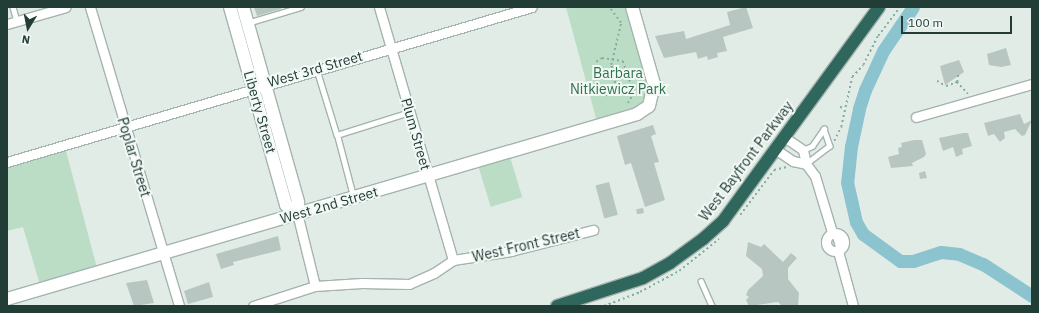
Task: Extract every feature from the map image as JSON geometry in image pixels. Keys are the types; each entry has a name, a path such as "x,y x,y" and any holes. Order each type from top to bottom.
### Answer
{"highway":[{"name":"West Bayfront Parkway","path":"562,305 643,278 696,245 723,221 879,7"}],"street":[{"path":"7,24 66,7"},
{"name":"Poplar Street","path":"90,7 179,306"},
{"name":"Liberty Street","path":"230,7 259,86"},
{"name":"Liberty Street","path":"243,7 286,205 296,213 315,286"},
{"name":"Plum Street","path":"379,7 453,260"},
{"name":"West 3rd Street","path":"7,162 391,47 532,7"},
{"name":"West 2nd Street","path":"7,299 637,114 649,106 654,93 654,79 632,7"},
{"path":"916,117 1032,84"},
{"path":"784,137 806,149 806,164 817,180 832,232 830,237 833,248 838,254 853,306"},
{"path":"775,148 793,161 806,164"},
{"name":"West Front Street","path":"253,306 315,286 362,283 409,284 426,278 453,260 511,251 593,230"}],"lane":[{"path":"13,7 17,21"},
{"path":"247,23 301,7"},
{"path":"317,69 354,197"},
{"path":"337,135 410,112"},
{"path":"806,164 830,146 824,129 806,149 816,156"},
{"path":"701,281 712,306"}],"path":[{"path":"599,89 608,96 615,90 611,68 621,23 615,12 609,7 606,7"},
{"path":"830,146 839,133 852,77 863,65 878,36 900,7"},
{"path":"596,62 600,58 612,58 624,61 633,91 631,102 624,108"},
{"path":"958,75 957,82 972,101"},
{"path":"937,81 945,87 957,82"},
{"path":"840,107 845,108"},
{"path":"604,306 624,299"}],"green space":[{"name":"Barbara Nitkiewicz Park","path":"566,7 627,7 650,82 647,97 637,109 597,122"},
{"path":"66,151 97,268 40,285 23,227 7,231 7,166"},
{"path":"510,157 522,197 491,207 478,167"}],"building":[{"path":"254,7 281,7 281,9 257,16"},
{"path":"746,7 753,28 723,37 727,51 717,53 718,57 708,60 707,56 698,59 696,52 664,58 655,36 684,31 686,39 730,25 727,12"},
{"path":"1006,48 1011,65 1001,67 989,65 987,54"},
{"path":"959,60 964,72 945,85 940,66"},
{"path":"1020,114 1024,124 1032,120 1025,135 1022,136 1015,129 1004,132 1005,138 1000,142 994,134 988,136 984,123"},
{"path":"653,125 656,134 651,136 659,162 654,163 665,200 645,207 631,163 625,165 617,136"},
{"path":"968,133 972,146 962,149 963,154 956,157 953,147 943,151 939,138"},
{"path":"922,140 926,154 924,157 912,163 913,166 891,168 888,157 899,154 898,148 902,147 901,143"},
{"path":"925,171 927,178 920,179 919,173"},
{"path":"609,182 618,215 604,218 595,186"},
{"path":"643,208 644,213 637,214 636,209"},
{"path":"278,236 281,250 233,262 234,265 221,269 216,254"},
{"path":"748,242 761,247 764,244 783,262 791,253 797,258 788,268 788,279 799,293 798,306 782,306 778,302 749,306 746,300 749,297 746,295 748,290 763,276 762,269 746,256"},
{"path":"147,280 154,303 134,306 126,283"},
{"path":"209,282 213,297 188,304 184,291"}],"waterway":[{"path":"913,7 883,51 865,90 859,109 851,146 847,182 856,222 863,234 900,261 913,261 941,252 959,254 983,264 1032,296"}]}
